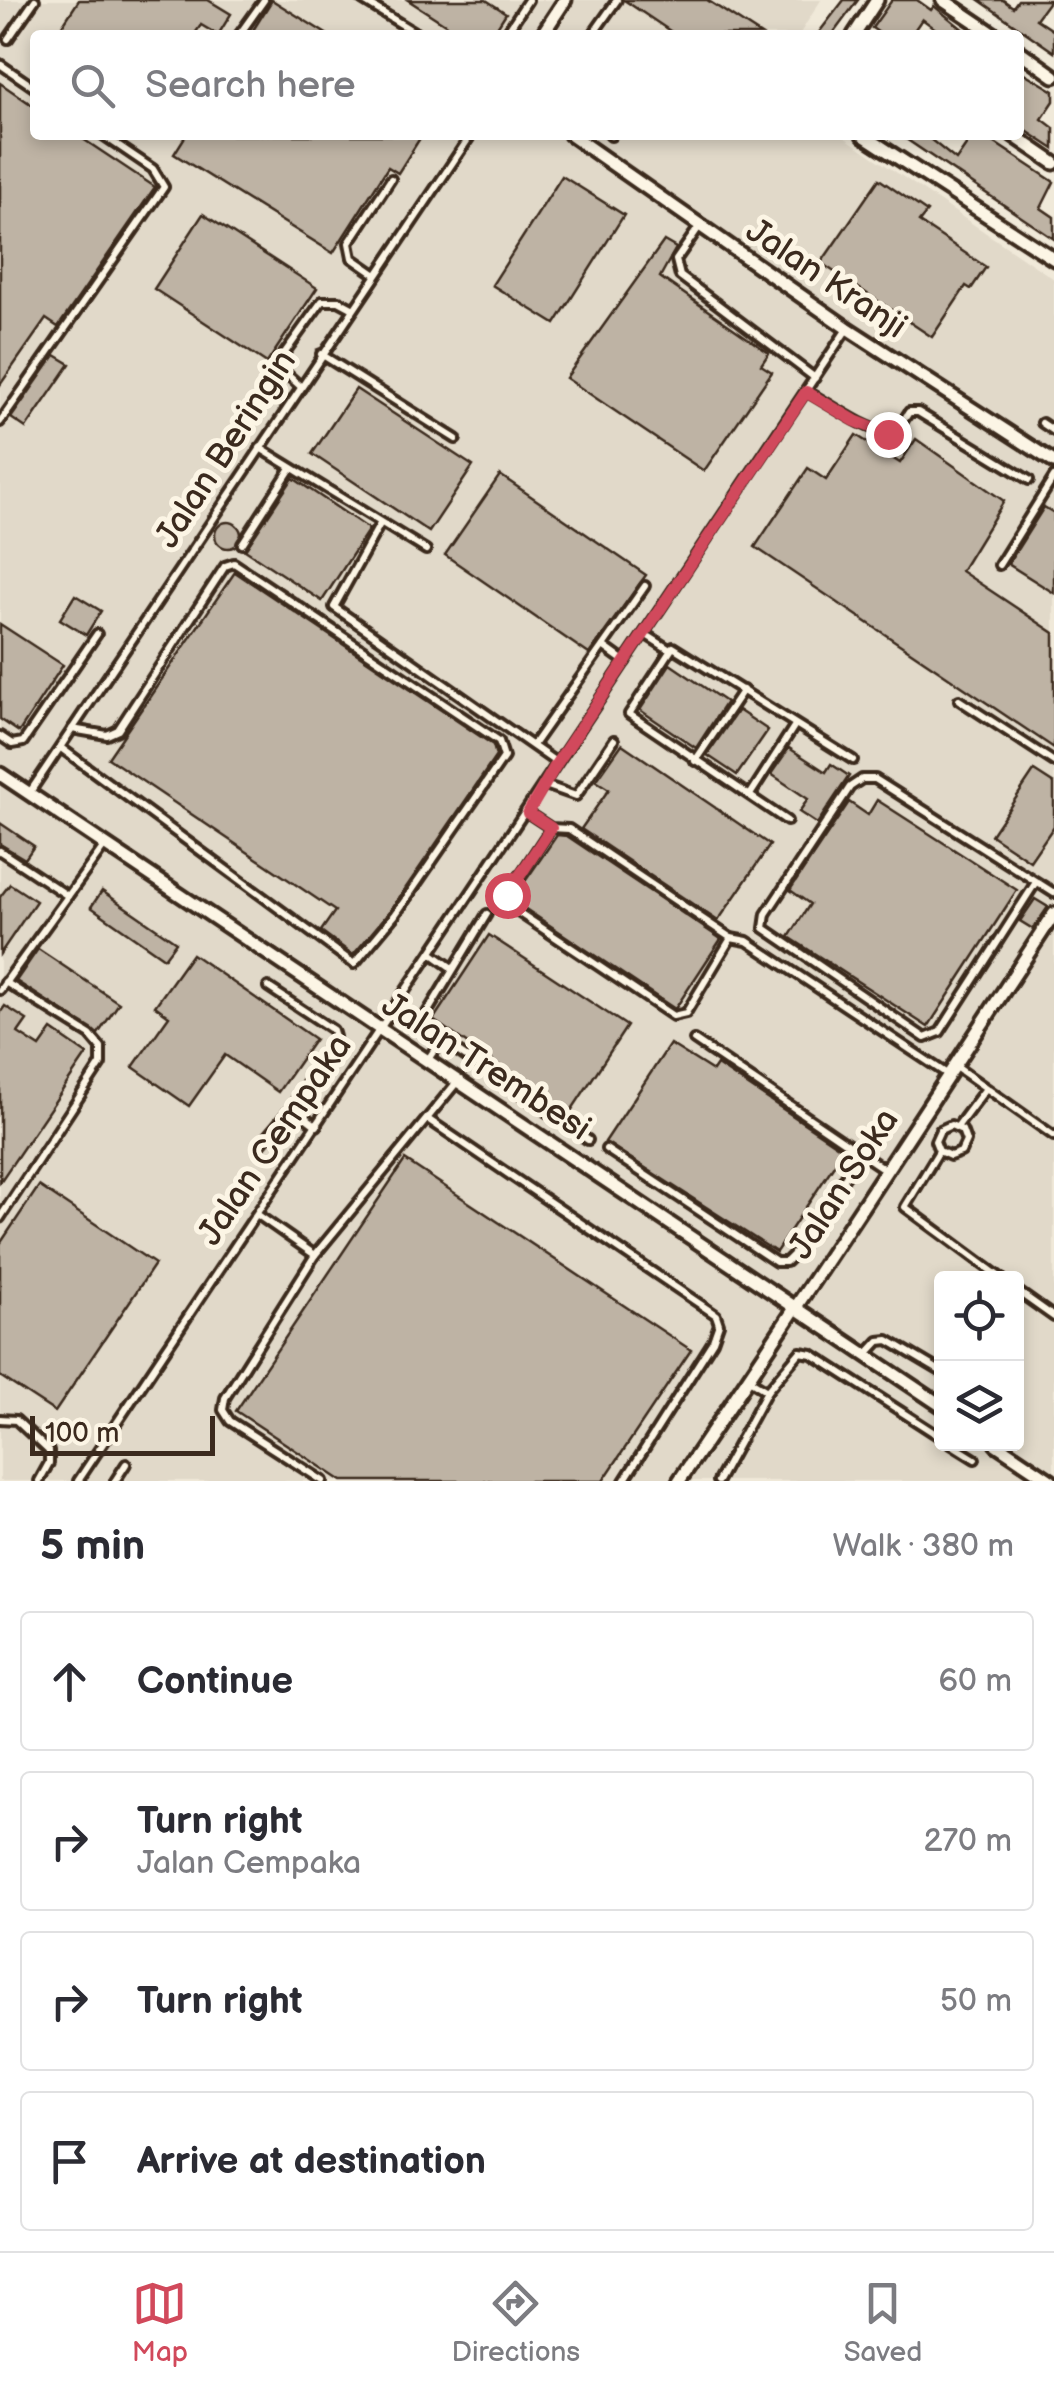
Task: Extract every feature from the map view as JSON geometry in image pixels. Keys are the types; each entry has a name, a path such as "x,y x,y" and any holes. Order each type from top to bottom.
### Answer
{"street":[{"path":"546,30 564,0"},
{"path":"862,30 877,0"},
{"path":"943,0 988,30"},
{"path":"1024,55 1054,76"},
{"name":"Jalan Kranji","path":"579,140 847,328 1054,462"},
{"path":"871,140 1054,259"},
{"path":"1020,140 1054,163"},
{"name":"Jalan Trembesi","path":"0,774 457,1082 799,1306 934,1401"},
{"name":"Jalan Soka","path":"678,1481 799,1306 884,1169 1054,914"},
{"path":"1006,1451 1051,1481"}],"lane":[{"path":"8,39 35,0"},
{"path":"243,30 264,0"},
{"path":"362,0 411,30"},
{"path":"509,30 528,0"},
{"path":"596,30 617,0"},
{"path":"0,64 30,85"},
{"path":"0,422 164,187 153,169 110,140"},
{"name":"Jalan Beringin","path":"29,793 468,140"},
{"path":"374,274 352,258 349,243 390,179"},
{"path":"700,226 676,260 680,276 814,378"},
{"path":"300,386 280,368 282,358 322,302 339,300 352,308"},
{"name":"Jalan Cempaka","path":"78,1481 378,1029 528,813 557,763 847,328"},
{"path":"322,354 456,439"},
{"path":"806,392 855,421 888,434 894,434 909,412 918,412 1029,480"},
{"path":"1042,424 1054,431"},
{"path":"260,448 426,550"},
{"path":"242,544 291,468"},
{"path":"999,565 1050,491 1054,478"},
{"path":"380,524 334,607 557,763"},
{"path":"61,748 354,964 395,915 504,756 504,748 234,562 225,566 118,730 107,735 72,729"},
{"path":"534,745 645,586"},
{"path":"0,736 12,744 23,742 97,634"},
{"path":"645,634 670,650"},
{"path":"603,646 625,662"},
{"path":"788,821 630,714 674,646 853,760"},
{"path":"695,761 743,690"},
{"path":"959,700 1054,762"},
{"path":"750,795 795,726"},
{"path":"545,785 576,796 614,740"},
{"path":"1036,882 940,1032 925,1038 764,928 766,914 850,787 862,779 875,779 1054,893"},
{"path":"528,813 551,828 569,829 731,938 747,941 1054,1136"},
{"path":"551,828 507,895 508,903 674,1016 686,1013 731,938"},
{"path":"0,1218 101,1064 102,1048 90,1035 3,986 106,844"},
{"path":"0,851 68,896"},
{"path":"487,914 452,968 427,1013 426,1022 442,1040 588,1140"},
{"path":"431,953 452,968"},
{"path":"260,1146 292,1107 336,1037 332,1030 268,987"},
{"path":"427,1062 442,1040"},
{"path":"694,1040 884,1169"},
{"path":"323,1481 230,1421 223,1404 316,1255 457,1082"},
{"path":"939,1152 935,1140 940,1130 957,1127 984,1091"},
{"path":"292,1107 316,1126"},
{"path":"429,1120 716,1314 719,1324 714,1341 624,1481"},
{"path":"939,1152 950,1156 965,1147 965,1135 957,1127"},
{"path":"606,1149 776,1262 786,1262 793,1255 860,1155"},
{"path":"939,1152 905,1207 992,1271"},
{"path":"258,1215 316,1255"},
{"path":"1024,1296 1050,1314 1054,1301"},
{"path":"866,1355 879,1340 888,1340 934,1367"},
{"path":"718,1481 768,1391 800,1352 812,1354 934,1433"},
{"path":"748,1380 768,1391"},
{"path":"0,1419 16,1420 49,1450 49,1463 39,1481"},
{"path":"962,1451 975,1459"},
{"path":"114,1481 126,1464"}],"shaded area":[{"path":"0,0 821,0 802,30 30,30 30,140 848,140 1054,279 1054,1481 0,1481"}],"building":[{"path":"79,0 208,0 231,14 221,30 201,25 198,30 59,30"},
{"path":"272,0 320,30 253,30"},
{"path":"408,0 486,0 506,13 495,30 454,30"},
{"path":"624,0 707,0 753,30 669,30"},
{"path":"844,0 858,0 836,30 821,30"},
{"path":"892,0 917,0 931,10 934,6 964,30 937,30 922,19 914,30 872,28"},
{"path":"979,0 1003,0 1013,7 1018,0 1050,0 1036,19 1054,31 1054,52"},
{"path":"1024,73 1054,91 1054,101 1042,119 1054,128 1054,149 1024,129"},
{"path":"0,83 30,104 30,140 84,140 155,187 58,327 46,319 0,385"},
{"path":"183,140 419,140 398,173 388,167 333,253 174,154"},
{"path":"907,140 931,140 956,160 967,144 961,140 991,140 1054,182 1041,208 1054,217 1054,239"},
{"path":"562,176 624,215 555,324 492,285"},
{"path":"879,179 927,212 919,222 986,267 971,289 966,286 932,337 821,263"},
{"path":"203,214 317,288 267,363 154,289"},
{"path":"664,241 676,248 660,277 769,353 761,365 772,372 704,471 566,378"},
{"path":"55,355 70,364 26,428 11,418"},
{"path":"356,389 473,466 429,532 312,454"},
{"path":"856,435 900,463 916,439 1004,501 961,571 1054,633 1054,748 755,547 808,468 826,480"},
{"path":"500,475 646,575 589,654 445,555"},
{"path":"293,478 369,529 322,601 245,550"},
{"path":"1044,507 1054,513 1054,593 1008,564"},
{"path":"228,522 237,526 241,535 237,544 228,548 219,544 215,535 219,526"},
{"path":"235,572 493,745 496,756 390,911 353,955 321,931 335,911 108,758"},
{"path":"75,595 101,611 86,635 60,619"},
{"path":"0,624 63,665 19,732 0,719"},
{"path":"670,664 726,702 696,748 640,710"},
{"path":"738,710 768,730 737,775 707,755"},
{"path":"622,744 770,845 718,921 581,829 609,789 596,781"},
{"path":"789,748 826,772 831,764 849,776 817,824 799,812 808,799 771,774"},
{"path":"1034,771 1054,784 1054,826 1030,861 991,835"},
{"path":"877,800 1017,890 928,1027 789,937 810,904 790,890 849,802 868,815"},
{"path":"0,823 34,846 25,859 0,844"},
{"path":"557,835 567,836 721,939 675,1009 518,904 515,896"},
{"path":"10,884 36,901 0,954 0,897"},
{"path":"102,891 176,942 164,958 91,907"},
{"path":"1035,899 1048,907 1033,929 1020,921"},
{"path":"489,935 627,1026 569,1114 433,1020"},
{"path":"38,949 119,1003 98,1034 16,981"},
{"path":"192,954 315,1039 278,1092 225,1055 189,1106 133,1067 169,1016 155,1006"},
{"path":"5,1006 27,1020 18,1033 40,1047 52,1030 87,1054 0,1182 0,1013"},
{"path":"670,1044 713,1071 717,1065 844,1150 776,1252 605,1142"},
{"path":"405,1160 691,1350 603,1481 342,1481 236,1411"},
{"path":"39,1186 155,1264 55,1412 0,1376 0,1244"}],"route":[{"path":"507,895 551,828 528,813 557,763 806,392 855,421 888,434"}]}
